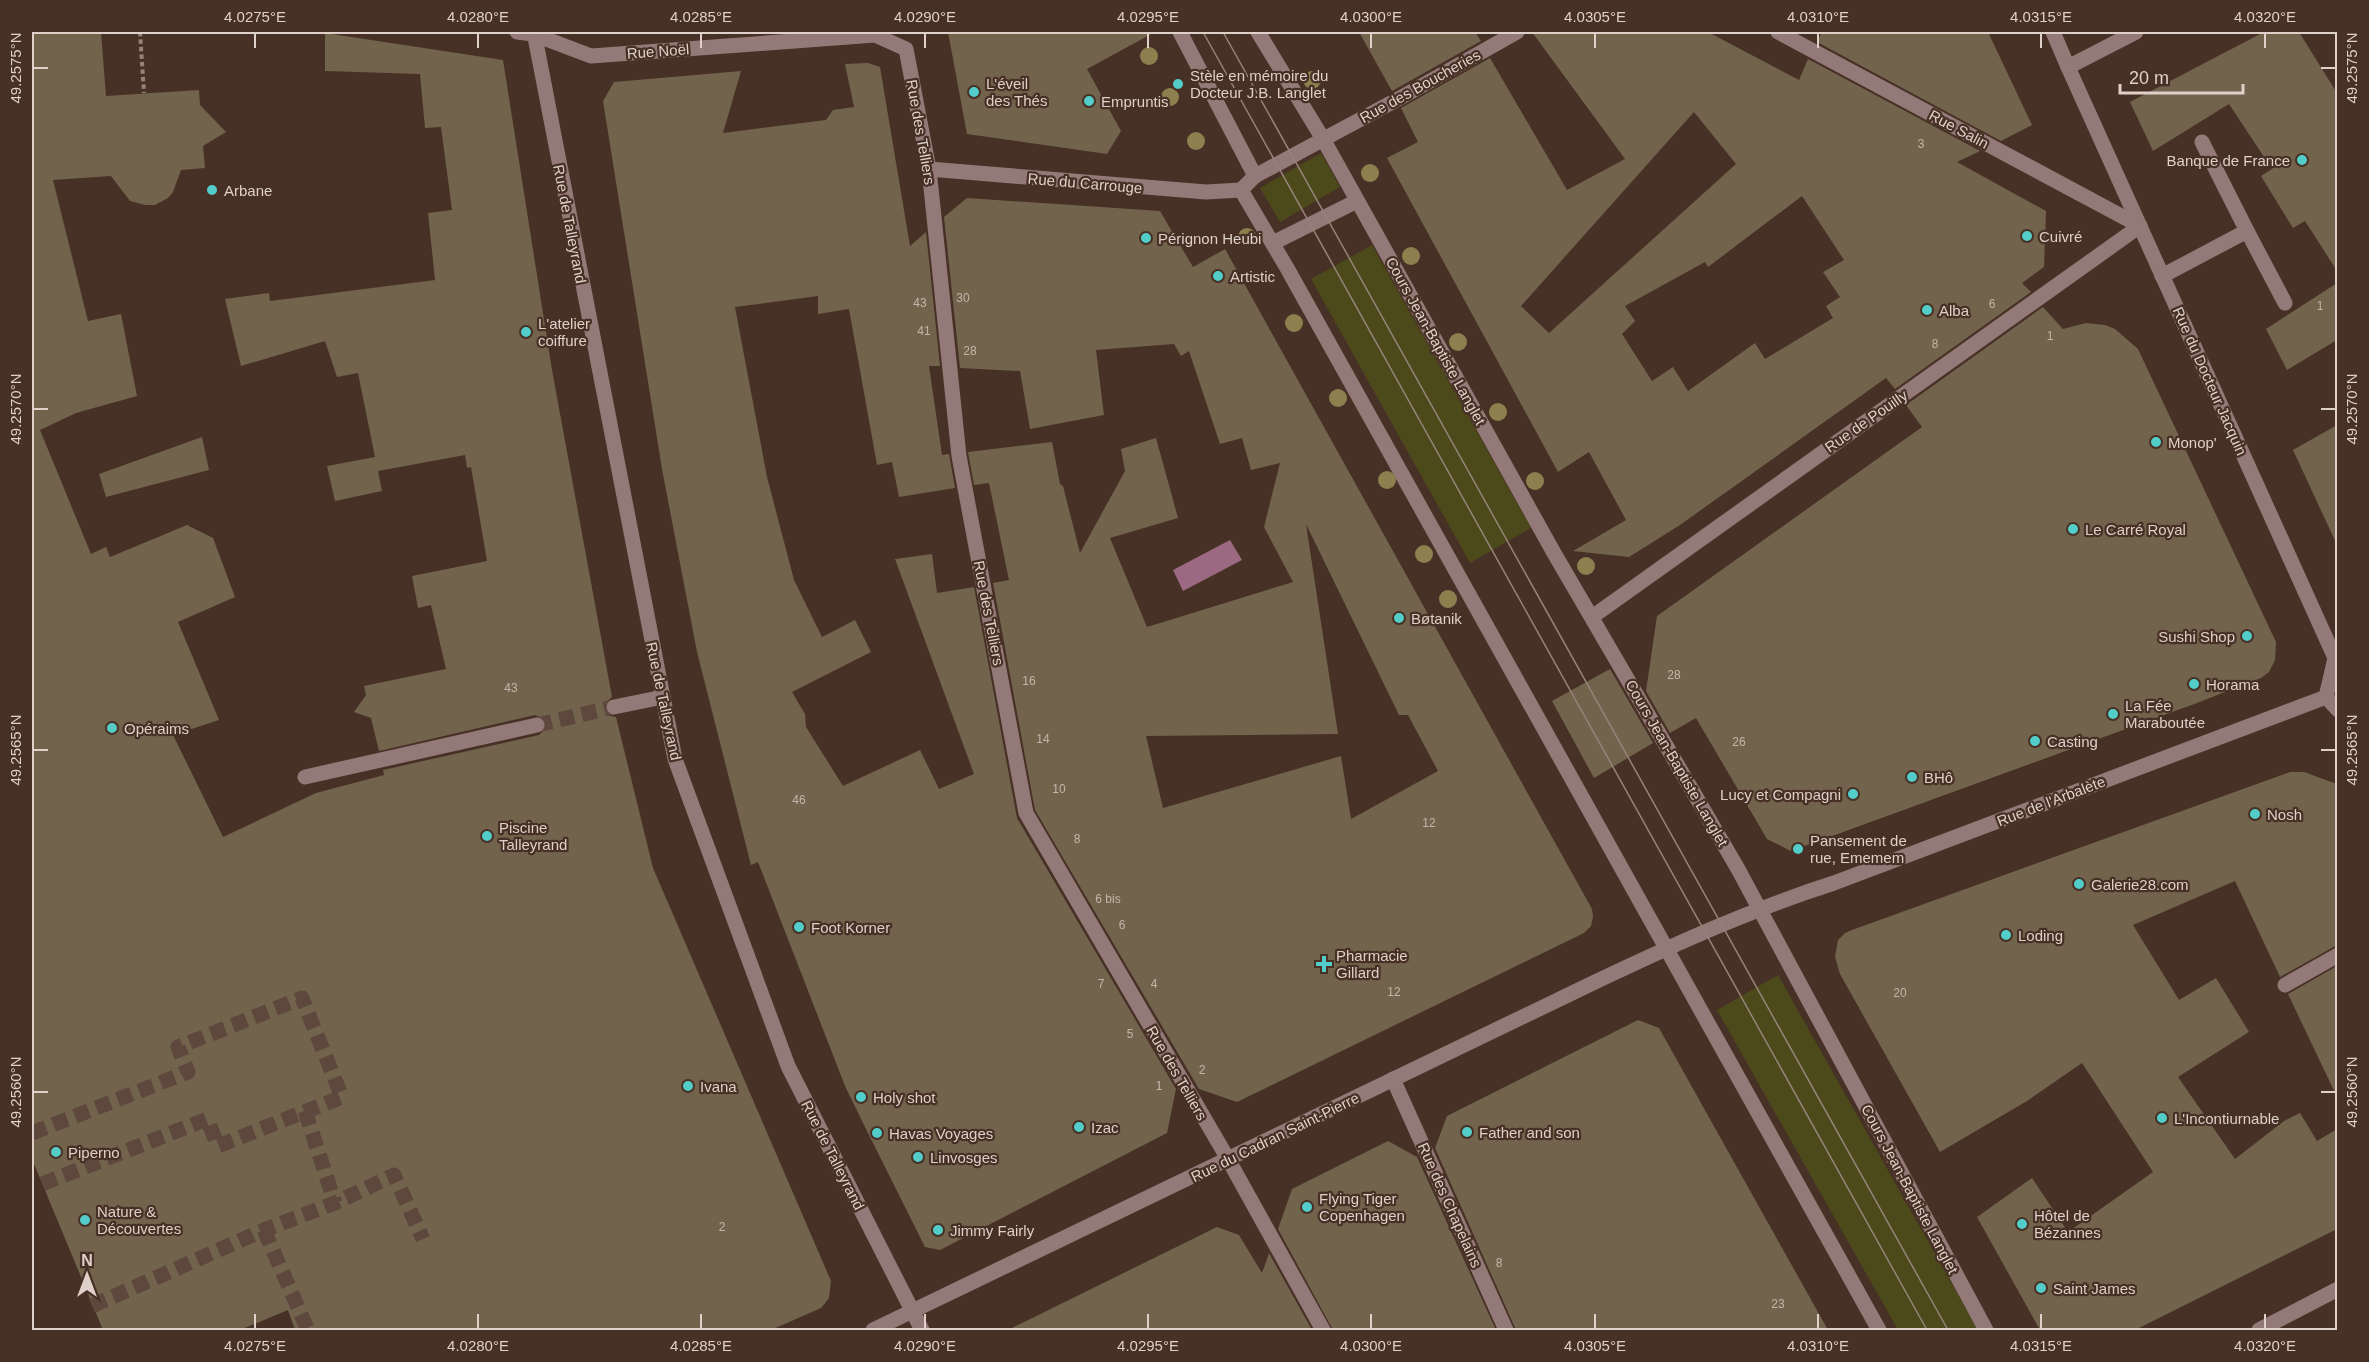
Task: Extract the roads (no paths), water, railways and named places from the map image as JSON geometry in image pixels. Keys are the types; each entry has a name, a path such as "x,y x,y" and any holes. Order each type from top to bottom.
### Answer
{"street":[{"name":"Rue Noël","path":"517,32 534,33 591,56 875,33"},
{"path":"1180,32 1255,176"},
{"name":"Cours Jean-Baptiste Langlet","path":"1258,32 1323,139 1554,553 1738,868 1986,1330"},
{"name":"Rue des Boucheries","path":"1323,139 1517,32"},
{"name":"Rue Salin","path":"1778,32 2140,226"},
{"name":"Rue du Docteur Jacquin","path":"2053,32 2335,658 2326,697"},
{"path":"2068,67 2136,32"},
{"name":"Rue de Talleyrand","path":"534,33 675,759 788,1066 922,1330"},
{"name":"Rue des Telliers","path":"875,33 906,49 929,169 959,456 1026,813 1228,1159 1323,1330"},
{"path":"1323,139 1255,176 1241,190 1274,243 1879,1330"},
{"path":"2202,142 2285,303"},
{"name":"Rue du Carrouge","path":"929,169 1206,192 1241,190"},
{"path":"1274,243 1358,201"},
{"name":"Rue de Pouilly","path":"1592,617 2140,226"},
{"path":"2162,276 2247,231"},
{"path":"614,707 663,697"},
{"path":"2326,697 2337,710"},
{"name":"Rue de l'Arbalète","path":"1667,948 1759,909 2326,697"},
{"path":"305,777 537,724"},
{"name":"Rue du Cadran Saint-Pierre","path":"873,1330 1667,948"},
{"path":"2285,985 2337,956"},
{"name":"Rue des Chapelains","path":"1393,1079 1506,1330"},
{"path":"2259,1330 2337,1289"}],"tunnel":[{"path":"537,725 614,707"},
{"path":"32,1133 188,1072 178,1047 302,998 342,1097 218,1146 207,1119 42,1184"},
{"path":"305,1111 335,1203"},
{"path":"92,1306 264,1230 335,1203 394,1175 423,1239"},
{"path":"264,1230 308,1330"}],"tram line":[{"path":"1203,32 1927,1330"},
{"path":"1223,32 1948,1330"}],"place":[{"name":"Stèle en mémoire du Docteur J.B. Langlet","path":"1178,84"},
{"name":"L'éveil des Thés","path":"974,92"},
{"name":"Empruntis","path":"1089,101"},
{"name":"Banque de France","path":"2302,160"},
{"name":"Arbane","path":"212,190"},
{"name":"Cuivré","path":"2027,236"},
{"name":"Pérignon Heubi","path":"1146,238"},
{"name":"Artistic","path":"1218,276"},
{"name":"Alba","path":"1927,310"},
{"name":"L'atelier coiffure","path":"526,332"},
{"name":"Monop'","path":"2156,442"},
{"name":"Le Carré Royal","path":"2073,529"},
{"name":"Bøtanik","path":"1399,618"},
{"name":"Sushi Shop","path":"2247,636"},
{"name":"Horama","path":"2194,684"},
{"name":"La Fée Maraboutée","path":"2113,714"},
{"name":"Opéraims","path":"112,728"},
{"name":"Casting","path":"2035,741"},
{"name":"BHô","path":"1912,777"},
{"name":"Lucy et Compagni","path":"1853,794"},
{"name":"Nosh","path":"2255,814"},
{"name":"Piscine Talleyrand","path":"487,836"},
{"name":"Pansement de rue, Ememem","path":"1798,849"},
{"name":"Galerie28.com","path":"2079,884"},
{"name":"Foot Korner","path":"799,927"},
{"name":"Loding","path":"2006,935"},
{"name":"Pharmacie Gillard","path":"1324,964"},
{"name":"Ivana","path":"688,1086"},
{"name":"Holy shot","path":"861,1097"},
{"name":"L'Incontiurnable","path":"2162,1118"},
{"name":"Izac","path":"1079,1127"},
{"name":"Father and son","path":"1467,1132"},
{"name":"Havas Voyages","path":"877,1133"},
{"name":"Piperno","path":"56,1152"},
{"name":"Linvosges","path":"918,1157"},
{"name":"Flying Tiger Copenhagen","path":"1307,1207"},
{"name":"Nature & Découvertes","path":"85,1220"},
{"name":"Hôtel de Bézannes","path":"2022,1224"},
{"name":"Jimmy Fairly","path":"938,1230"},
{"name":"Saint James","path":"2041,1288"}]}
